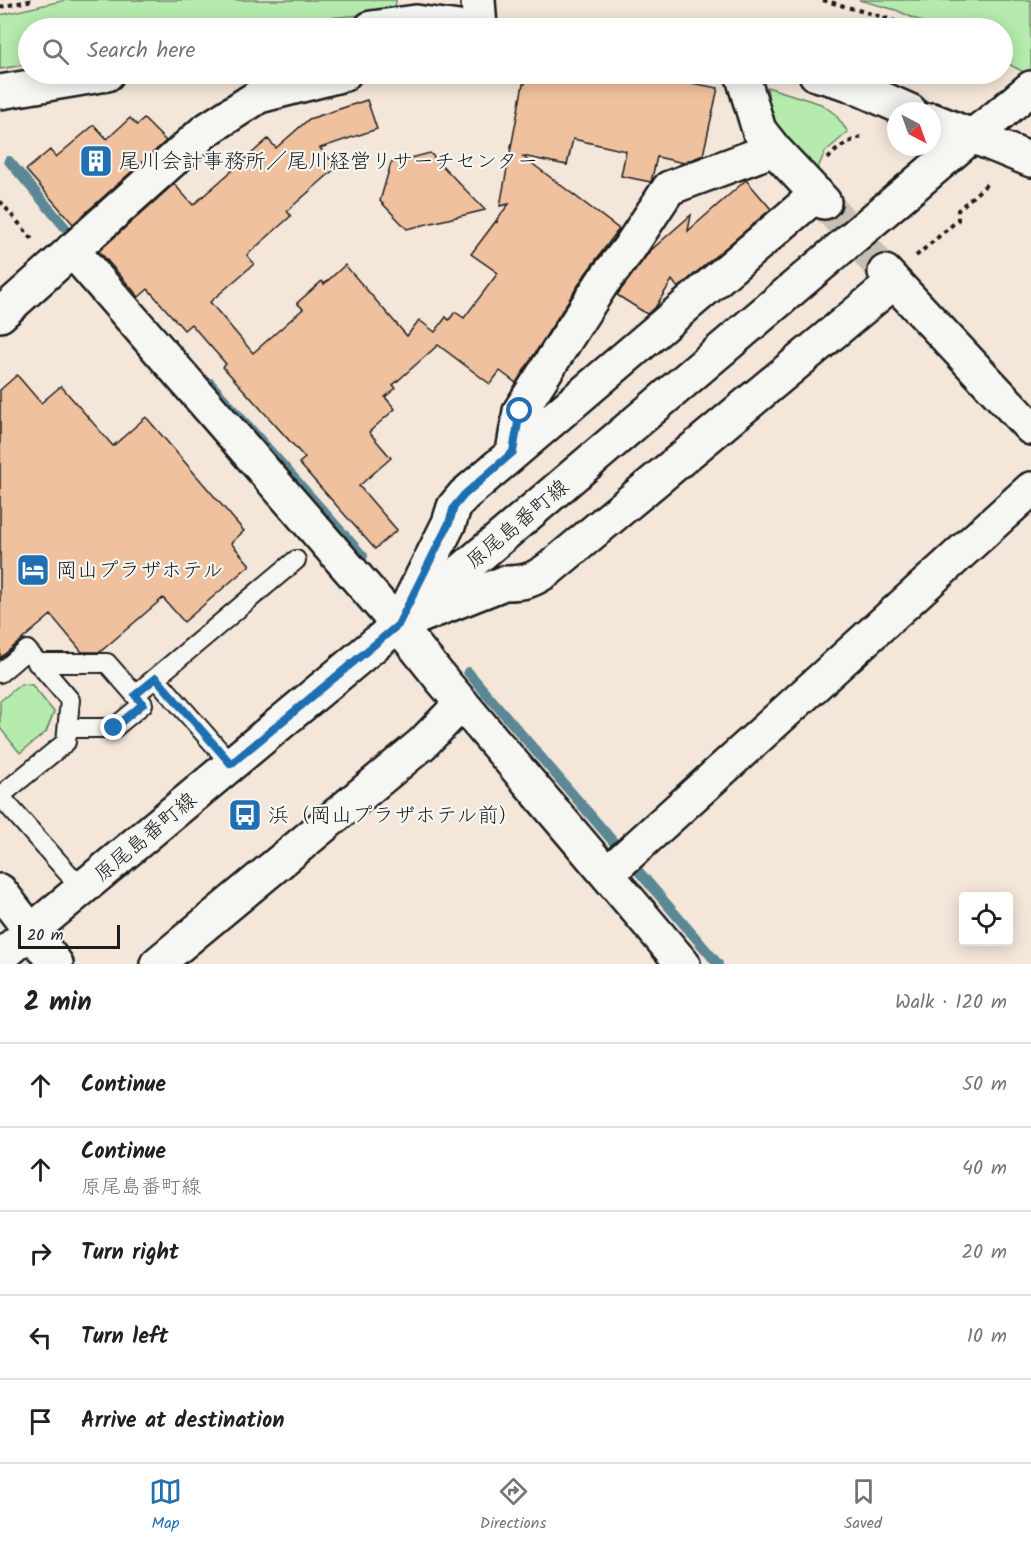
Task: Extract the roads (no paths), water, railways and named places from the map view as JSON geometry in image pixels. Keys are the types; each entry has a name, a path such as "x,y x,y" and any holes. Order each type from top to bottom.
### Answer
{"street":[{"path":"478,0 479,18"},
{"path":"0,92 48,84"},
{"path":"0,315 205,131 259,96 305,84"},
{"path":"398,625 449,523 454,507 469,490 821,198 759,130 745,84"},
{"path":"849,84 890,102"},
{"name":"原尾島番町線","path":"0,957 398,625 1031,88"},
{"path":"941,124 1031,160"},
{"path":"513,452 520,411 602,283 628,250 669,188 774,148"},
{"path":"64,258 398,625 462,703 620,863 683,964"},
{"path":"398,625 504,583 520,583 535,578 549,569 889,278 1031,428"},
{"path":"620,863 1031,489"},
{"path":"157,964 422,744 462,703"},
{"path":"0,891 56,964"}],"lane":[{"path":"135,695 296,560"},
{"path":"0,673 27,651 70,700 66,742 0,796 82,889"},
{"path":"38,663 107,663 143,704 114,728 68,728"},
{"path":"156,678 231,764"}],"waterway":[{"path":"9,161 68,231"},
{"path":"210,383 363,556"},
{"path":"468,672 718,964"}],"tunnel":[{"path":"824,202 885,272"}],"place":[{"name":"尾川会計事務所／尾川経営リサーチセンター","path":"96,161"},
{"name":"岡山プラザホテル","path":"33,570"},
{"name":"浜（岡山プラザホテル前）","path":"245,815"}]}
